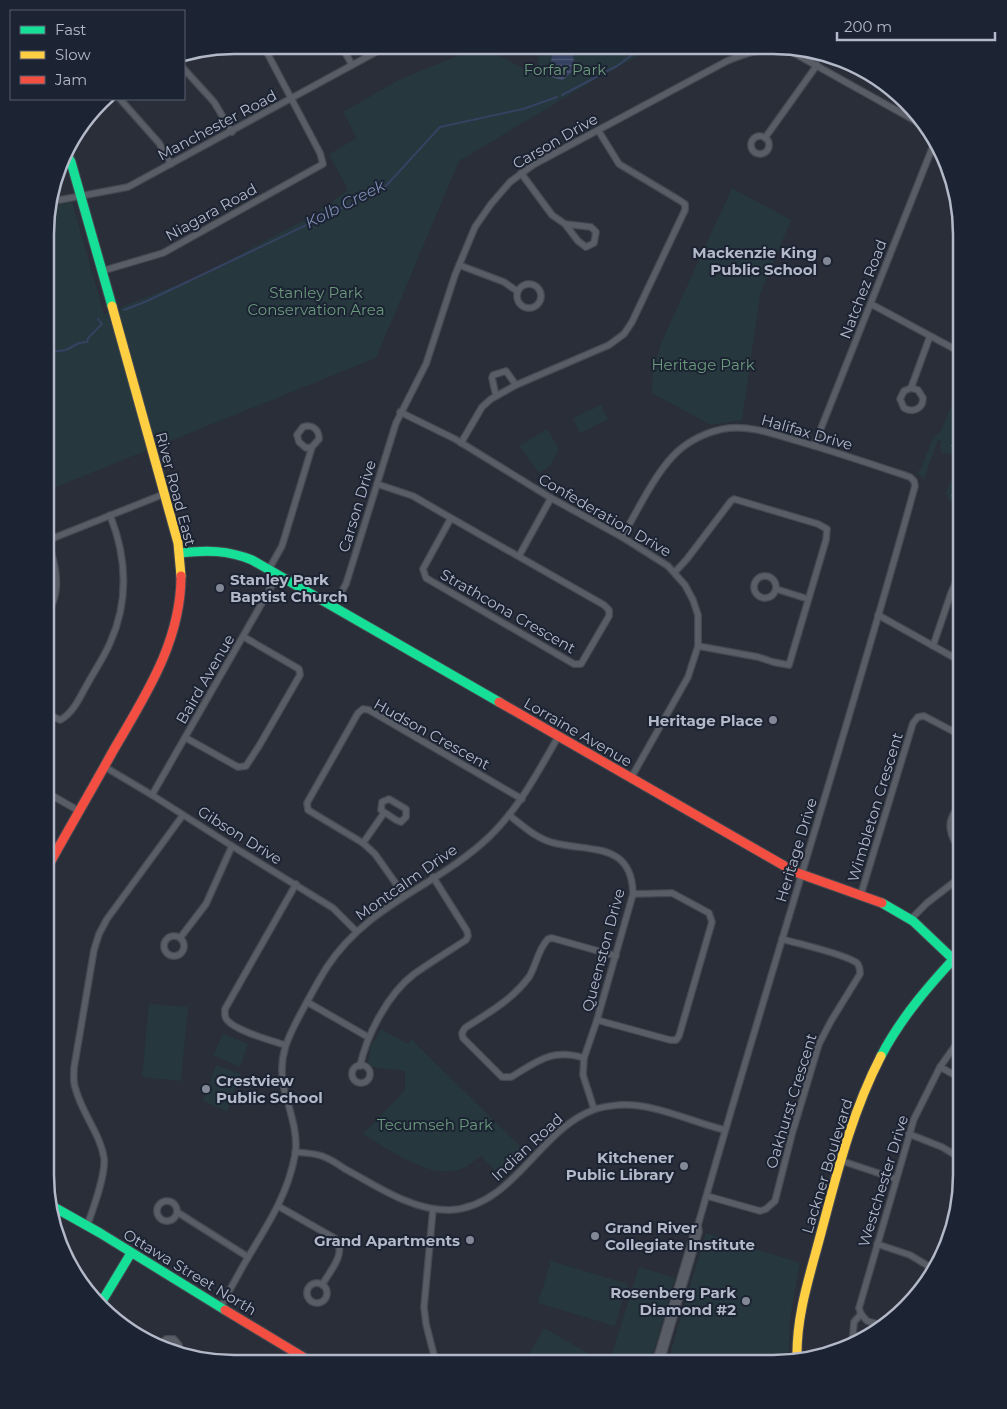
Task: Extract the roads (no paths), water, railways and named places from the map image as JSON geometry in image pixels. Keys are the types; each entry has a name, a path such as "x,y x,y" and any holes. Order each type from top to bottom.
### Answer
{"street":[{"path":"268,54 291,99"},
{"path":"346,54 352,65"},
{"name":"Manchester Road","path":"57,201 128,187 373,54"},
{"name":"Carson Drive","path":"333,607 346,584 400,412 426,364 459,265 475,227 491,204 510,182 521,173 727,61 744,54"},
{"name":"Carson Drive","path":"798,55 912,119"},
{"path":"765,138 817,65"},
{"path":"185,70 214,102 232,132"},
{"name":"Niagara Road","path":"102,271 163,253 321,166 323,160 291,99"},
{"path":"121,100 159,143 171,164"},
{"path":"461,443 482,407 496,396 516,385 609,345 624,334 632,322 685,210 685,204 619,164 598,130"},
{"name":"Natchez Road","path":"814,446 932,149"},
{"name":"River Road East","path":"54,855 156,676 171,642 180,602 181,586 180,553 81,196 69,161"},
{"path":"521,173 552,215 565,224 582,245 586,247 594,243 596,232 591,227 565,224"},
{"path":"459,265 504,282 517,291 518,301 526,308 536,306 541,299 540,290 533,284 524,284 517,291"},
{"path":"871,304 953,348"},
{"path":"911,388 930,336"},
{"path":"496,396 493,375 506,371 516,385"},
{"path":"911,388 918,390 923,398 920,407 916,410 904,408 900,399 904,390 911,388"},
{"name":"Confederation Drive","path":"400,412 461,443 551,498 622,537 668,566 685,585 693,600 698,616 698,646 688,677 631,778"},
{"name":"Halifax Drive","path":"622,537 664,467 682,448 706,434 732,428 754,429 814,446 910,477 914,481"},
{"path":"269,569 282,546 312,447"},
{"name":"Heritage Drive","path":"658,1355 699,1232 698,1225 725,1130 852,710 915,486 914,481"},
{"name":"Strathcona Crescent","path":"377,484 413,496 604,605 609,610 609,616 581,664 574,664 426,578 423,570 451,518"},
{"path":"54,538 164,494"},
{"path":"519,556 551,498"},
{"path":"675,572 731,501 738,499 818,524 827,529 826,540 789,665 698,646"},
{"path":"54,717 60,720 71,712 110,644 123,604 124,565 119,541 110,515"},
{"name":"Lorraine Avenue","path":"180,553 226,550 237,553 269,569 558,737 801,875 886,904 928,933 953,959"},
{"path":"54,561 56,567 56,588 54,596"},
{"name":"Baird Avenue","path":"152,794 186,738 278,575"},
{"path":"933,646 953,586"},
{"path":"776,589 808,599"},
{"path":"878,616 953,657"},
{"path":"186,738 238,767 246,766 300,675 299,669 244,637"},
{"name":"Hudson Crescent","path":"404,895 376,854 363,843 308,810 307,807 307,803 358,713 363,709 369,710 522,799"},
{"name":"Wimbleton Crescent","path":"861,894 913,723 918,717 924,716 953,731"},
{"name":"Montcalm Drive","path":"221,1307 278,1206 290,1177 296,1152 283,1086 282,1064 285,1045 326,968 343,945 372,918 469,853 490,836 522,799 558,737"},
{"name":"Gibson Drive","path":"105,767 152,794 232,846 334,908 356,931"},
{"path":"54,797 78,811"},
{"path":"389,799 406,809 407,814 406,818 401,822 384,813 381,810 382,802 389,799"},
{"path":"363,843 384,813"},
{"path":"953,814 950,822 950,832 953,840"},
{"path":"87,1226 101,1183 104,1160 98,1140 74,1085 74,1068 94,950 107,919 183,815"},
{"name":"Queenston Drive","path":"509,815 531,833 553,843 603,850 616,856 622,861 631,875 633,894 597,1020 584,1058 584,1075 594,1109"},
{"path":"180,938 206,904 232,846"},
{"path":"360,1066 368,1037 399,988 413,975 466,940 468,936 467,931 433,878"},
{"path":"910,919 953,883"},
{"path":"285,1045 244,1031 228,1021 224,1016 225,1009 296,884"},
{"path":"597,1020 676,1040 679,1036 712,922 712,917 709,913 672,893 633,894"},
{"path":"584,1058 571,1054 551,1056 541,1059 511,1078 506,1078 502,1077 463,1038 462,1033 465,1028 507,1001 517,992 530,976 548,939 552,938 616,956"},
{"name":"Oakhurst Crescent","path":"707,1196 760,1211 775,1202 792,1134 819,1044 860,974 857,964 844,957 782,939"},
{"name":"Lackner Boulevard","path":"796,1354 802,1300 855,1115 889,1040 919,998 953,959"},
{"path":"307,1002 368,1037"},
{"name":"Westchester Drive","path":"853,1337 854,1322 861,1314 860,1308 914,1119 940,1067 953,1049"},
{"path":"940,1067 953,1074"},
{"name":"Indian Road","path":"296,1152 323,1156 401,1199 433,1209 450,1210 468,1207 487,1198 503,1187 565,1127 594,1109 620,1105 636,1106 725,1130"},
{"path":"909,1134 942,1147 953,1154"},
{"path":"842,1161 896,1179"},
{"path":"278,1206 340,1244 340,1254 322,1285"},
{"name":"Ottawa Street North","path":"57,1209 300,1355"},
{"path":"433,1209 424,1307 434,1355"},
{"path":"177,1212 248,1257"},
{"path":"878,1244 910,1255 928,1266"},
{"path":"103,1300 130,1253"},
{"path":"861,1314 867,1321 875,1323"},
{"name":"Heritage Drive","path":"662,1355 665,1338"},
{"path":"163,1341 174,1339 179,1347"}],"water":[{"path":"552,54 577,54 573,56 574,64 572,70 562,80 551,77"}],"waterway":[{"name":"Kolb Creek","path":"562,95 617,66 633,54"},
{"name":"Kolb Creek","path":"124,310 145,302 384,188 440,127 523,109 557,97"},
{"name":"Kolb Creek","path":"54,352 66,350 79,343 87,342 88,338 102,324 98,319"}],"place":[{"name":"Mackenzie King Public School","path":"827,261"},
{"name":"Stanley Park Baptist Church","path":"220,588"},
{"name":"Heritage Place","path":"773,720"},
{"name":"Crestview Public School","path":"206,1089"},
{"name":"Kitchener Public Library","path":"684,1166"},
{"name":"Grand River Collegiate Institute","path":"595,1236"},
{"name":"Grand Apartments","path":"470,1240"},
{"name":"Rosenberg Park Diamond #2","path":"746,1301"}],"park label":[{"name":"Forfar Park","path":"565,69"},
{"name":"Stanley Park Conservation Area","path":"316,300"},
{"name":"Heritage Park","path":"703,364"},
{"name":"Tecumseh Park","path":"435,1124"}]}
